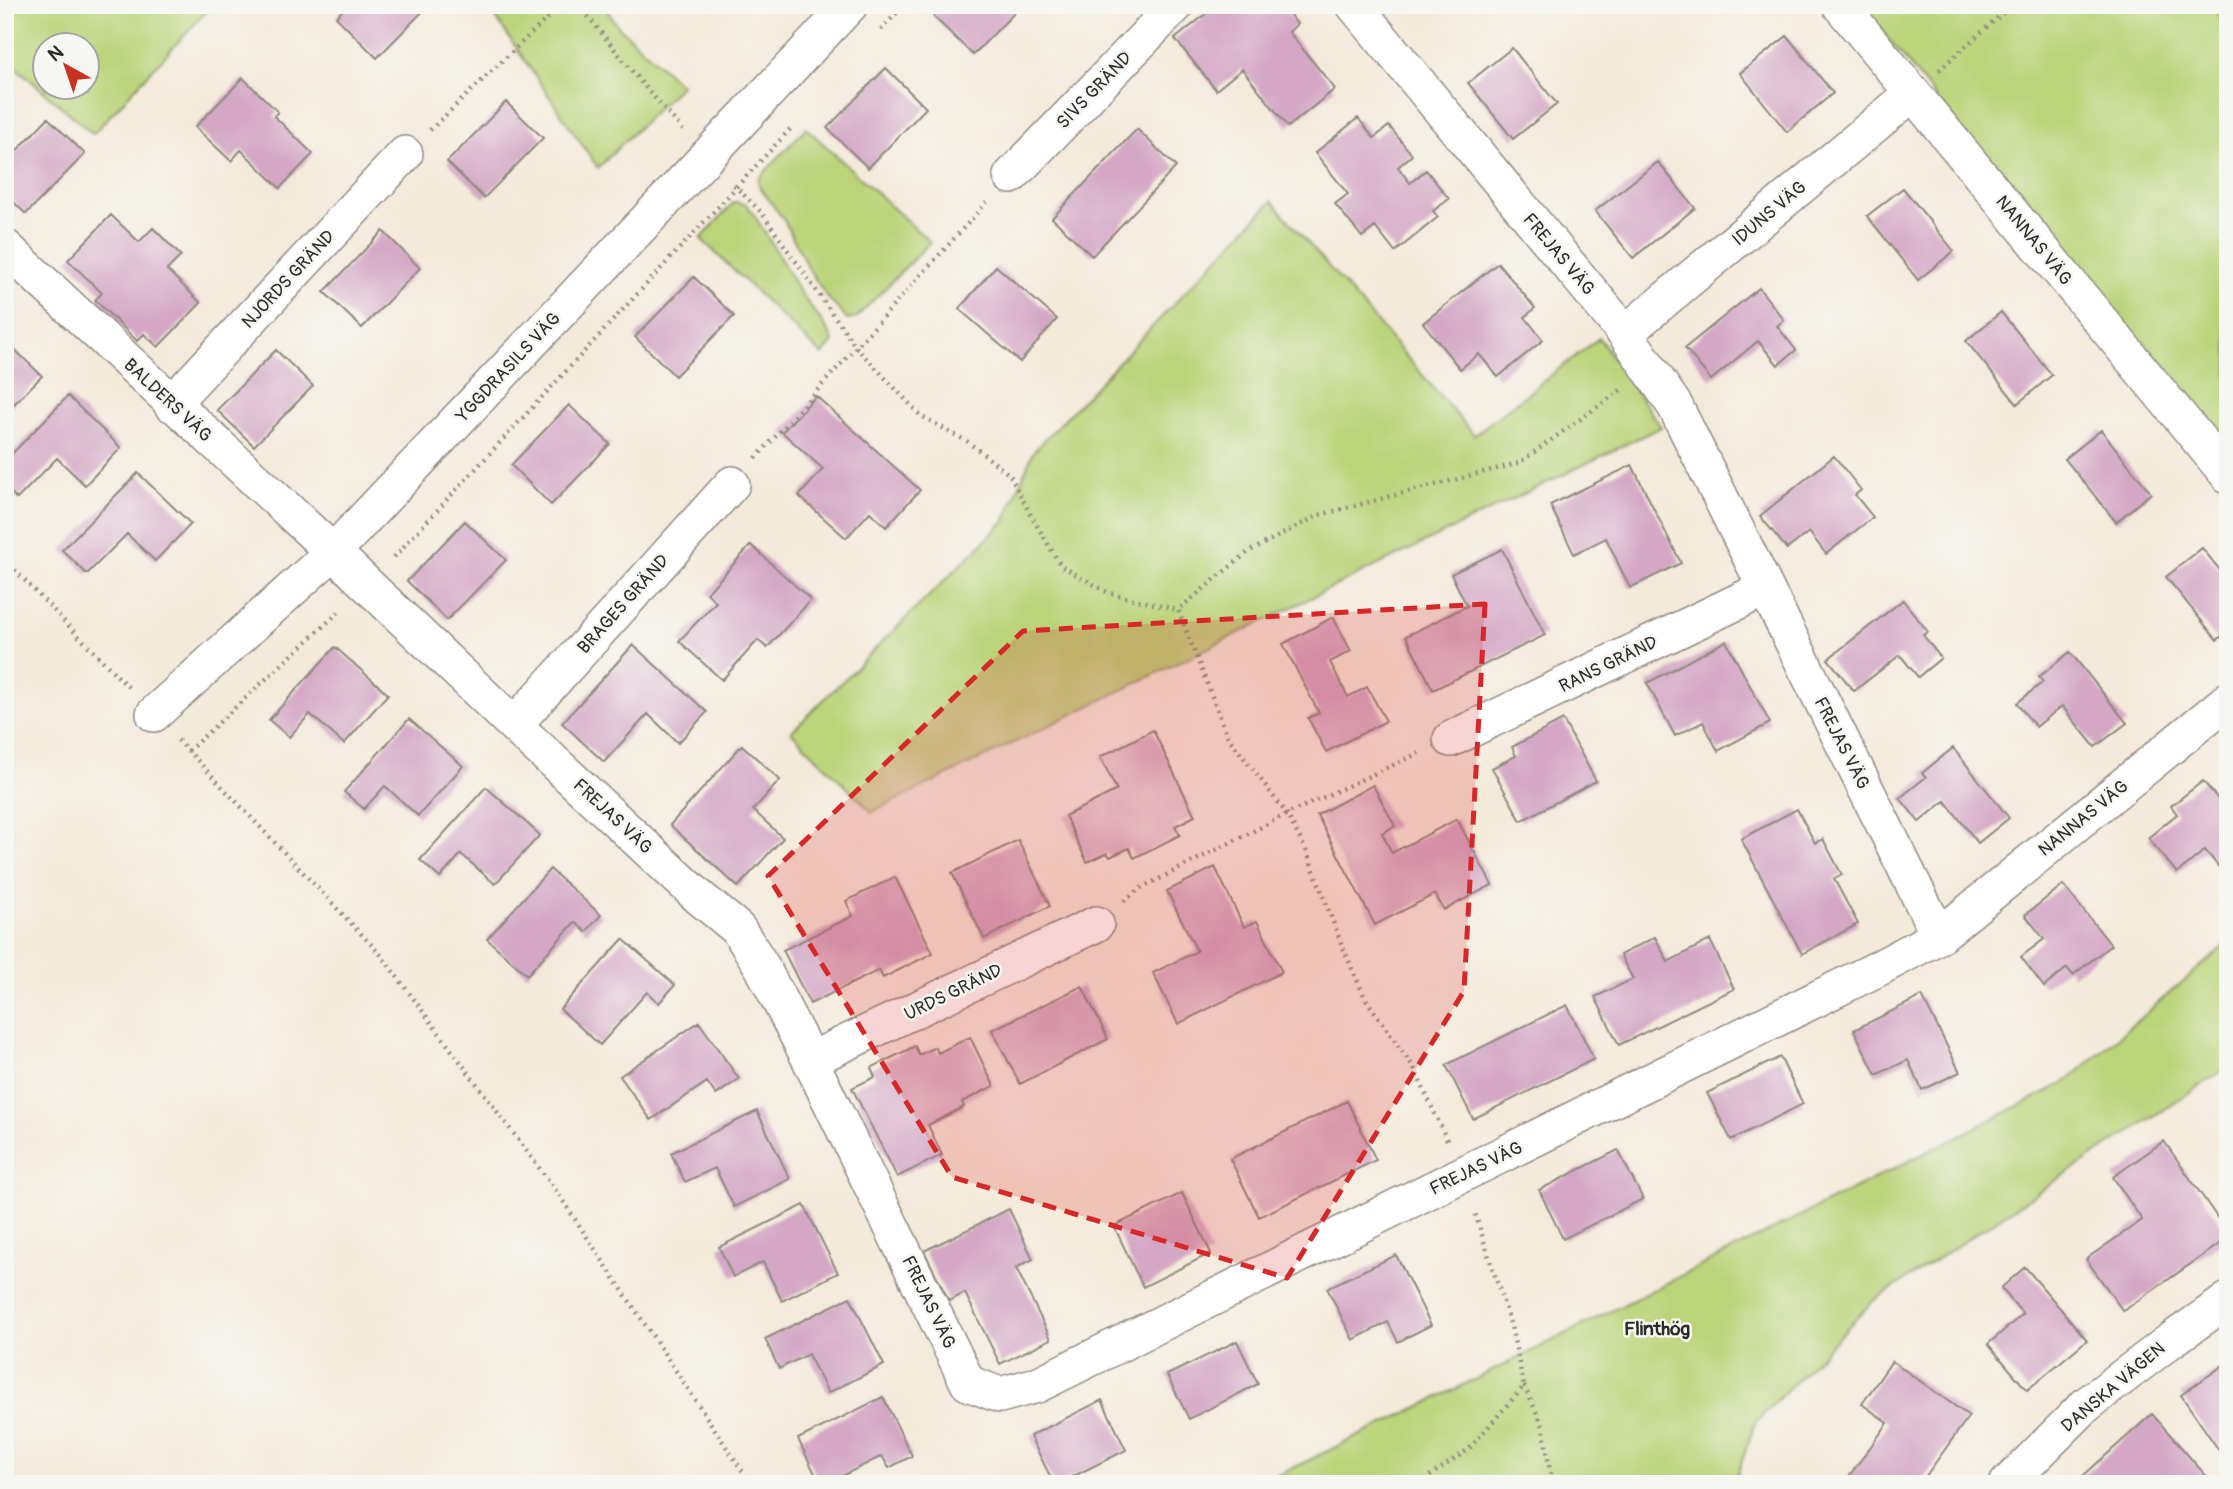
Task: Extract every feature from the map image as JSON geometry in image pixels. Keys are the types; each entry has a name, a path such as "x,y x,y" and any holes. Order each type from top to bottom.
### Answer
{"street":[{"name":"YGGDRASILS VÄG","path":"154,714 332,552 850,5"},
{"name":"SIVS GRÄND","path":"1011,176 1176,5"},
{"name":"FREJAS VÄG","path":"332,552 699,897 738,929 761,965 810,1060 968,1383 1000,1395 1037,1385 1939,936 1675,406 1625,333 1354,5"},
{"name":"NANNAS VÄG","path":"1840,5 2228,475"},
{"name":"IDUNS VÄG","path":"1625,333 1913,93"},
{"name":"NJORDS GRÄND","path":"171,404 405,154"},
{"name":"BALDERS VÄG","path":"5,247 332,552"},
{"name":"BRAGES GRÄND","path":"514,724 732,484"},
{"name":"RANS GRÄND","path":"1451,739 1765,589"},
{"name":"NANNAS VÄG","path":"1939,936 2228,699"},
{"name":"URDS GRÄND","path":"810,1060 1096,924"},
{"name":"DANSKA VÄGEN","path":"2007,1484 2086,1405 2170,1340 2228,1300"}],"path":[{"path":"405,154 561,5"},
{"path":"579,5 640,81 707,157 761,212 856,347 921,416 968,442 1010,475 1061,566 1109,593 1178,610"},
{"path":"876,36 904,5"},
{"path":"1913,93 2012,5"},
{"path":"2220,5 2228,15"},
{"path":"188,751 368,585 792,126"},
{"path":"732,484 1011,176"},
{"path":"1178,610 1248,552 1319,515 1519,463 1649,370"},
{"path":"5,560 381,955 557,1192 751,1484"},
{"path":"1178,610 1228,737 1287,814 1307,852 1365,998 1414,1068 1463,1175 1511,1326 1524,1386 1543,1426 1552,1484"},
{"path":"1096,924 1142,888 1287,814 1451,739"},
{"path":"1418,1484 1469,1449 1524,1386"}],"highlighted area":[{"path":"1485,604 1464,991 1287,1278 952,1177 768,876 1023,631"}],"green space":[{"path":"5,5 212,5 93,134 56,102 102,102 102,32 32,32 32,81 5,58"},
{"path":"487,5 603,5 617,25 681,85 598,168"},
{"path":"1861,5 2211,5 2228,26 2228,459"},
{"path":"806,128 930,242 856,318 847,319 826,296 807,266 784,220 758,182"},
{"path":"1272,201 1474,435 1599,338 1661,427 872,812 791,732 1005,521 1033,452"},
{"path":"734,202 746,204 754,214 800,292 827,329 833,342 822,355 701,239"},
{"path":"2228,943 2228,1067 1872,1302 1755,1423 1734,1484 1260,1484 1474,1380 2066,1082"}],"building":[{"path":"347,5 429,5 377,58 336,17"},
{"path":"944,5 1022,5 973,55 933,16"},
{"path":"1217,5 1282,5 1297,24 1289,32 1335,89 1288,127 1242,69 1216,90 1175,39"},
{"path":"1787,36 1833,93 1787,132 1740,73"},
{"path":"1512,48 1557,104 1513,139 1468,83"},
{"path":"886,68 926,108 868,168 827,128"},
{"path":"243,78 278,112 274,116 313,154 280,188 241,150 231,161 195,127"},
{"path":"506,102 543,138 484,198 447,162"},
{"path":"48,118 85,154 26,214 5,194 5,163"},
{"path":"1358,118 1374,138 1389,126 1412,155 1398,167 1410,183 1426,170 1449,199 1433,211 1438,217 1395,252 1375,227 1362,237 1335,204 1348,194 1315,153"},
{"path":"1137,129 1176,167 1092,256 1052,218"},
{"path":"1658,162 1695,208 1633,258 1595,211"},
{"path":"1903,188 1954,251 1918,280 1867,216"},
{"path":"111,215 139,242 153,228 181,256 167,270 201,303 158,347 144,334 137,341 95,300 102,293 68,260"},
{"path":"383,231 420,268 362,328 324,292"},
{"path":"1498,263 1535,308 1525,317 1543,340 1498,377 1479,354 1460,369 1423,323"},
{"path":"996,266 1057,319 1020,362 959,309"},
{"path":"694,277 734,316 675,376 635,337"},
{"path":"1759,288 1784,320 1777,326 1796,350 1778,365 1758,341 1711,380 1685,348"},
{"path":"2001,312 2052,375 2017,404 1966,341"},
{"path":"5,340 42,376 5,413"},
{"path":"276,350 313,386 254,446 217,410"},
{"path":"68,396 121,448 85,485 57,458 17,499 5,487 5,461"},
{"path":"816,396 920,490 886,527 870,512 846,538 799,496 823,469 782,432"},
{"path":"569,405 610,444 551,505 511,465"},
{"path":"2101,430 2151,493 2116,522 2065,459"},
{"path":"1834,456 1861,490 1855,495 1873,517 1826,554 1809,532 1787,549 1760,516"},
{"path":"1632,465 1681,563 1630,588 1606,538 1574,554 1550,505"},
{"path":"138,473 191,524 155,561 127,534 87,574 62,550"},
{"path":"465,521 506,560 447,620 407,581"},
{"path":"751,545 811,600 767,648 758,640 722,680 679,641 716,602 707,593"},
{"path":"2202,548 2228,580 2228,631 2217,640 2166,577"},
{"path":"1502,549 1545,635 1433,690 1406,636 1467,606 1451,574"},
{"path":"1903,600 1928,632 1923,635 1941,658 1918,677 1900,655 1854,691 1828,659"},
{"path":"1333,617 1351,651 1330,662 1348,697 1367,687 1386,721 1326,752 1308,718 1319,713 1283,644"},
{"path":"1726,641 1770,723 1718,751 1703,722 1675,736 1647,683"},
{"path":"633,645 707,712 678,743 648,714 604,762 562,723"},
{"path":"335,647 388,694 344,744 310,714 289,737 269,720"},
{"path":"2070,652 2127,723 2095,747 2062,706 2036,727 2017,703 2043,682 2039,677"},
{"path":"409,719 463,766 418,816 385,786 364,809 344,792"},
{"path":"1563,720 1596,781 1521,821 1492,768 1516,756 1512,747"},
{"path":"1153,730 1195,816 1175,826 1180,835 1134,858 1129,848 1110,857 1107,853 1087,862 1065,816 1117,790 1100,757"},
{"path":"742,745 780,780 753,810 783,838 738,887 670,825"},
{"path":"1953,748 2009,818 1978,843 1945,801 1919,822 1900,798 1926,777 1922,773"},
{"path":"2203,781 2228,811 2228,860 2219,867 2205,850 2177,873 2148,838 2177,814 2171,806"},
{"path":"1373,785 1395,826 1382,833 1392,853 1457,819 1492,885 1444,910 1435,894 1375,925 1317,815"},
{"path":"486,787 540,835 495,884 461,854 440,878 420,860"},
{"path":"1797,809 1815,843 1823,839 1842,875 1834,879 1858,924 1802,954 1741,839"},
{"path":"1018,840 1050,906 984,939 952,873"},
{"path":"1215,867 1244,927 1257,921 1282,972 1178,1024 1153,973 1197,951 1167,891"},
{"path":"550,869 601,915 586,932 575,922 527,975 487,939"},
{"path":"895,877 933,953 883,978 879,970 810,1004 783,950 853,916 846,901"},
{"path":"2063,885 2111,945 2073,975 2067,968 2044,987 2021,957 2044,939 2025,915"},
{"path":"1655,937 1668,962 1710,940 1734,989 1619,1045 1595,997 1633,979 1620,955"},
{"path":"623,939 675,985 659,1003 647,992 600,1045 560,1009"},
{"path":"1082,986 1108,1039 1020,1084 992,1030"},
{"path":"1922,996 1960,1072 1922,1090 1908,1060 1876,1075 1854,1030"},
{"path":"1567,1005 1594,1059 1473,1119 1446,1065"},
{"path":"699,1022 739,1079 716,1095 707,1082 651,1120 620,1076"},
{"path":"970,1037 994,1086 962,1102 964,1107 928,1125 942,1155 897,1177 852,1088 875,1077 871,1068 915,1046 919,1055 935,1047 938,1053"},
{"path":"1780,1057 1803,1104 1731,1140 1707,1093"},
{"path":"1347,1101 1376,1160 1259,1217 1230,1159"},
{"path":"757,1111 790,1179 734,1207 715,1168 685,1182 671,1153"},
{"path":"2164,1141 2228,1233 2228,1238 2123,1311 2086,1259 2142,1220 2113,1177"},
{"path":"1618,1150 1643,1199 1563,1239 1539,1190"},
{"path":"1182,1193 1211,1253 1143,1287 1114,1226"},
{"path":"804,1205 838,1273 782,1301 763,1262 733,1277 719,1247"},
{"path":"1009,1209 1033,1259 1016,1268 1051,1339 1000,1364 965,1293 949,1301 924,1251"},
{"path":"1396,1255 1431,1325 1398,1342 1388,1322 1353,1340 1327,1288"},
{"path":"2025,1267 2087,1340 2027,1390 1988,1344 2023,1314 2001,1288"},
{"path":"850,1297 884,1365 828,1393 808,1354 779,1369 765,1339"},
{"path":"1237,1341 1258,1384 1189,1419 1167,1375"},
{"path":"1892,1361 1969,1416 1920,1484 1855,1484 1847,1479 1888,1423 1862,1404"},
{"path":"2228,1362 2228,1447 2220,1452 2181,1395"},
{"path":"883,1397 912,1456 889,1468 882,1456 826,1484 820,1484 798,1439"},
{"path":"1102,1400 1126,1450 1054,1484 1030,1436"},
{"path":"2152,1414 2208,1478 2202,1484 2074,1484"}],"district":[{"name":"Flinthög","path":"1657,1328"}]}
